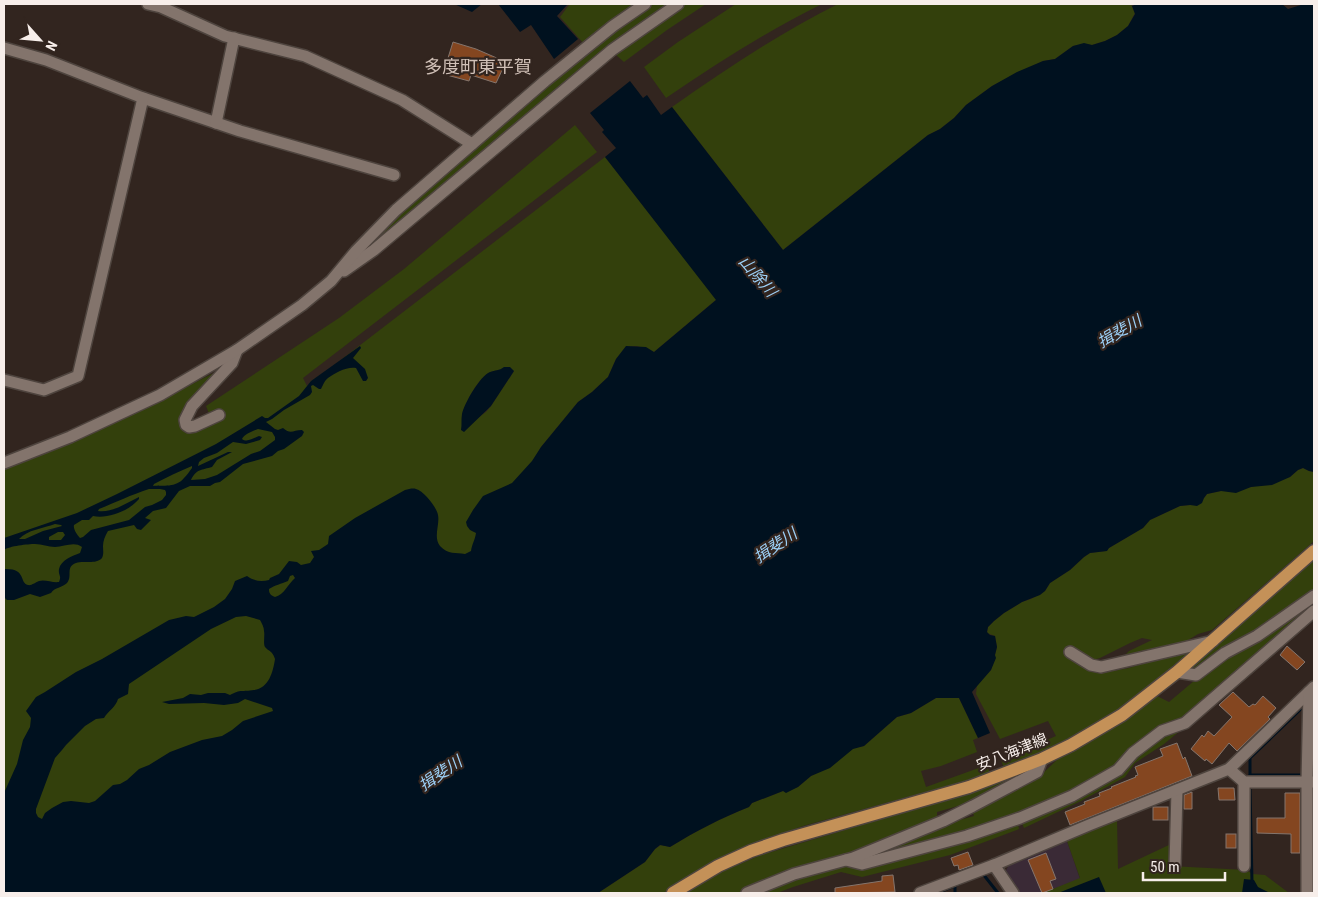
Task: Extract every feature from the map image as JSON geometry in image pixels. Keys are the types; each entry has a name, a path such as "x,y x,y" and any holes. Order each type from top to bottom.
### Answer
{"main road":[{"name":"安八海津線","path":"674,893 718,866 751,850 969,787 1042,760 1071,745 1122,715 1177,672 1314,551"}],"street":[{"path":"148,4 161,7 225,36 305,56 402,100 472,144"},
{"path":"331,281 356,251 396,210 545,81 645,4"},
{"path":"4,462 114,418 160,395 237,350 302,305 374,250 612,50 678,4"},
{"path":"216,123 234,38"},
{"path":"4,48 46,60 143,98 240,131 394,175"},
{"path":"4,380 44,390 78,376 143,98"},
{"path":"220,415 195,426 189,427 186,425 185,420 192,406 232,364 237,350"},
{"path":"1177,672 1196,675 1225,653 1257,636 1314,596"},
{"path":"846,860 862,864 967,836 1020,818 1072,796 1118,770 1133,753 1162,731 1185,723 1314,611"},
{"path":"1070,652 1092,665 1101,667 1213,641"},
{"path":"920,893 994,865 1228,769 1312,689"},
{"path":"1307,893 1312,689"},
{"path":"748,893 794,874 846,860 943,821 1037,772 1042,760"},
{"path":"1228,769 1244,782 1310,782"},
{"path":"1244,782 1244,866"},
{"path":"1175,865 1177,790"},
{"path":"994,865 1013,893"}],"shaded area":[{"path":"1067,841 1080,879 1043,893 1019,893 1005,873 1009,864"}],"green space":[{"path":"568,4 637,4 584,44 560,17"},
{"path":"651,4 672,4 355,261 393,216 605,37"},
{"path":"683,4 706,4 624,62 615,54"},
{"path":"736,4 822,4 742,48 666,98 644,67"},
{"path":"838,4 1131,4 1135,13 1128,26 1117,35 1092,45 1073,46 1055,59 1043,61 992,86 966,105 940,129 928,135 783,250 672,107 754,52"},
{"path":"575,125 597,152 303,378 307,386 311,381 605,157 717,299 654,352 637,346 626,347 616,359 608,377 578,402 541,447 489,542 288,707 128,790 4,840 4,469 86,436 218,371 180,416 179,423 181,428 185,430 210,416 206,406 339,318 404,269","holes":["500,370 514,371 486,412 479,417 462,422 467,402 484,376"]},
{"path":"1303,468 1314,472 1314,541 1212,630 1198,634 1180,645 1120,660 1129,651 1152,640 1142,638 1092,660 1087,667 1091,671 1102,673 1129,668 1185,650 1187,652 1185,656 1120,709 1073,738 1004,768 1001,760 1056,736 1048,721 1000,739 976,694 977,685 991,670 997,647 995,636 987,633 988,627 1004,613 1045,591 1050,583 1070,570 1090,553 1106,551 1143,528 1150,520 1180,506 1190,505 1204,498 1207,494 1251,487 1290,477"},
{"path":"1314,559 1314,590 1255,633 1224,649 1195,668 1191,667"},
{"path":"1314,600 1314,605 1183,719 1118,766 1071,791 1035,807 969,831 859,860 934,827 974,816 972,810 1041,775 1060,757 1157,696 1169,702 1220,659"},
{"path":"936,698 959,698 978,738 973,740 977,752 941,766 921,771 926,787 987,765 990,774 803,826 752,844 713,863 663,893 598,893 645,862 655,849 661,845 670,847 709,825 749,807 752,803 798,787 853,748 864,746 897,717 911,713"},
{"path":"1186,726 1164,744 1135,763 1125,777 1081,801 1024,828 1022,823 1018,824 1019,829 950,855 862,877 841,872 777,893 758,893 793,878 1017,821 1135,754 1164,733"},
{"path":"1015,776 1016,779 972,802 937,812 937,818 855,854 765,882 741,893 686,893 721,872 761,855 966,794"},
{"path":"1117,819 1118,869 1171,844 1170,866 1246,870 1253,874 1265,875 1289,893 1043,893 1080,878 1067,841"}],"water":[{"path":"454,4 482,4 472,12"},
{"path":"498,4 566,4 557,16 578,39 554,59 531,25 520,32"},
{"path":"1137,4 1282,4 1288,9 1304,4 1314,4 1314,472 1303,468 1290,477 1272,485 1251,487 1236,493 1221,491 1207,494 1202,503 1197,506 1180,506 1150,520 1143,528 1107,551 1090,553 1070,570 1050,583 1040,595 1022,602 994,621 988,627 987,632 995,636 996,658 991,670 972,692 990,733 978,738 959,698 936,698 911,713 897,717 864,746 853,749 830,768 811,776 798,787 786,793 783,791 752,803 749,807 709,825 670,847 660,845 645,862 598,893 4,893 4,793 17,764 23,740 30,727 31,718 26,711 36,697 76,672 169,620 186,616 194,617 214,607 225,599 235,581 247,576 258,581 269,580 279,574 289,561 297,562 301,565 310,563 314,557 311,551 319,550 328,544 329,536 355,518 405,490 419,490 433,504 438,515 437,539 443,549 449,552 465,554 471,551 476,533 470,530 466,522 483,496 512,483 532,461 541,447 578,402 608,377 616,359 626,346 646,347 654,352 716,300 605,157 616,148 602,132 604,130 590,113 630,81 643,98 647,95 661,115 672,107 783,250 928,135 940,129 966,105 992,86 1017,72 1043,61 1055,59 1073,46 1084,43 1092,45 1117,35 1128,26 1135,14 1132,6","holes":["293,575 295,578 281,594 275,597 270,594 269,589 288,581 290,576","246,616 260,620 264,630 264,646 273,654 275,659 267,683 259,689 239,691 230,695 225,693 190,694 183,698 162,702 169,704 204,703 224,705 238,703 245,699 272,708 273,711 243,721 222,736 202,740 170,752 139,769 127,780 113,785 95,801 89,803 63,802 45,813 42,819 38,817 36,809 55,758 85,726 96,719 104,718 118,699 128,694 129,684 211,629 236,617"]},
{"path":"360,346 361,348 353,358 365,369 368,378 366,381 363,381 356,368 341,370 327,379 321,389 313,385 311,386 312,392 310,395 266,422 278,430 283,428 290,432 302,430 304,432 302,436 284,449 272,456 243,464 220,482 210,486 190,486 179,491 166,508 153,511 145,518 151,520 141,530 137,529 134,525 108,531 103,542 102,558 93,562 79,562 73,565 70,569 67,583 51,593 40,597 30,594 14,600 7,600 4,597 4,569 11,569 19,573 25,584 28,585 39,581 59,582 60,566 67,559 80,553 82,547 76,544 55,547 32,544 14,546 4,550 4,538 77,513 216,444 262,416 268,418 299,396 311,381","holes":["258,429 272,432 275,440 260,451 251,454 217,475 205,479 191,480 197,472 212,467 217,460 232,452 228,452 198,466 199,462 204,458 217,453 233,442 246,444 260,440 262,437 259,436 248,440 242,439 247,434","192,466 186,476 177,483 153,486 159,481","149,489 160,489 166,492 162,500 145,507 129,520 91,530 80,538 74,525 82,520 89,520 93,516 112,515 124,510 135,503 139,497 114,509 98,511","55,524 62,526 43,531 25,539 19,539 26,533","58,532 63,532 65,535 61,540 49,540 49,537"]},
{"path":"504,367 510,367 514,371 491,406 464,432 461,430 462,414 473,391 486,375"},
{"path":"1099,877 1106,893 1058,893"},
{"path":"1244,879 1254,880 1258,887 1270,893 1242,893"}],"building":[{"path":"453,42 476,49 506,62 496,83 471,75 469,81 443,74"},
{"path":"1287,646 1305,662 1297,670 1280,655"},
{"path":"1233,692 1249,707 1253,704 1255,705 1263,696 1276,708 1268,717 1270,719 1237,751 1229,743 1212,764 1206,759 1205,761 1191,749 1202,735 1204,737 1208,731 1214,736 1232,717 1219,705"},
{"path":"1177,743 1192,776 1070,825 1065,812 1100,796 1099,793 1111,787 1136,777 1138,775 1135,767 1163,756 1160,749"},
{"path":"1218,788 1234,788 1235,800 1219,800"},
{"path":"1192,792 1192,809 1184,809 1184,795"},
{"path":"1285,793 1300,793 1300,853 1291,853 1291,834 1257,833 1257,818 1285,818"},
{"path":"1153,807 1168,807 1168,820 1153,820"},
{"path":"1226,834 1236,834 1236,848 1226,848"},
{"path":"968,852 973,865 959,870 958,865 954,866 951,858"},
{"path":"1046,853 1056,879 1050,881 1053,889 1042,893 1028,860"},
{"path":"893,875 895,892 835,893 835,888 882,881 882,876"}],"waterway":[{"path":"1250,776 1250,758 1302,708"},
{"path":"1250,775 1303,775"},
{"path":"1250,788 1252,882"},
{"path":"981,875 983,874 998,893"},
{"path":"937,893 961,883"},
{"path":"955,886 955,893"}],"district":[{"name":"多度町東平賀","path":"478,67"}],"water label":[{"name":"山除川","path":"758,276"},
{"name":"揖斐川","path":"1119,331"},
{"name":"揖斐川","path":"775,545"},
{"name":"揖斐川","path":"440,773"}]}
